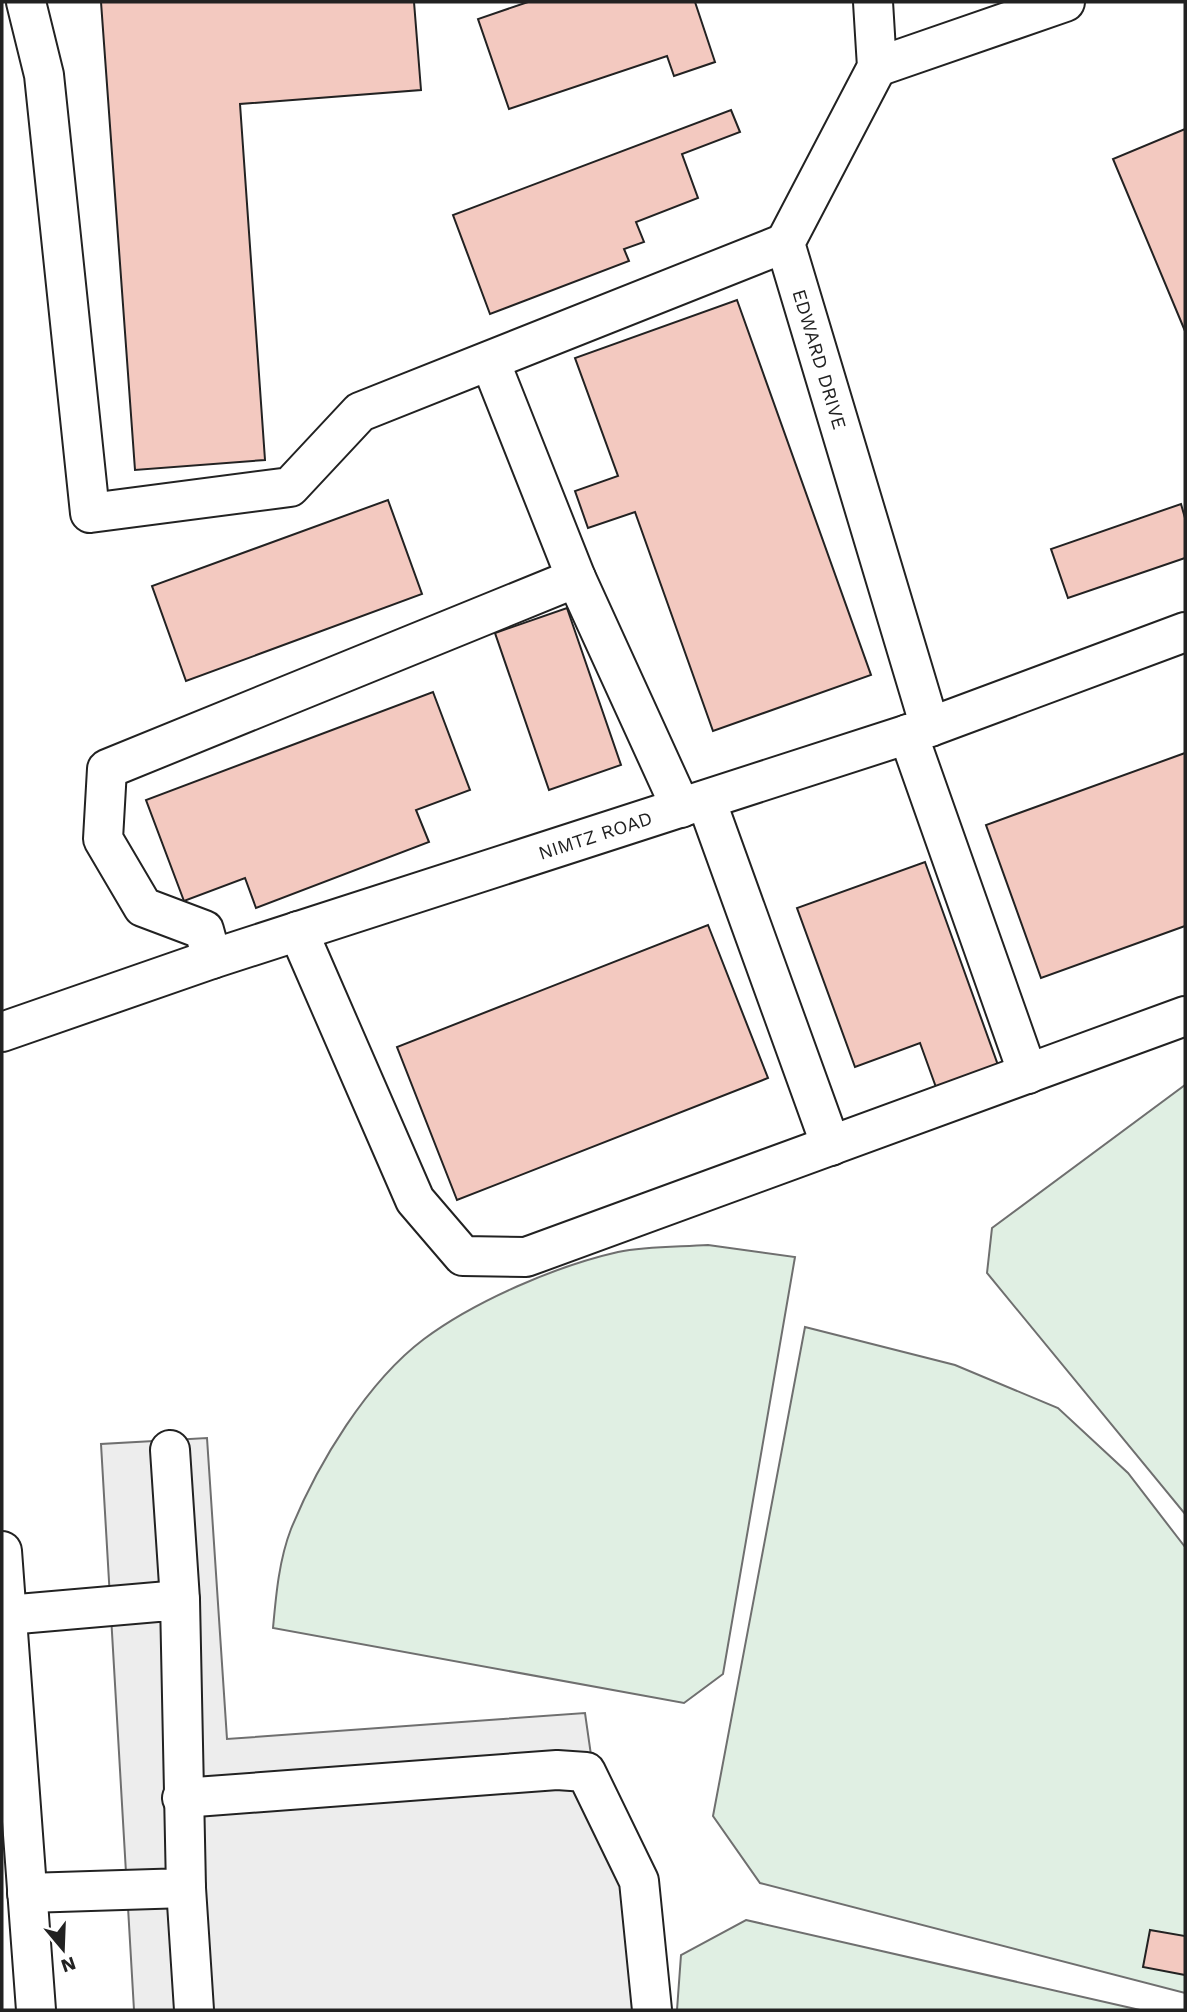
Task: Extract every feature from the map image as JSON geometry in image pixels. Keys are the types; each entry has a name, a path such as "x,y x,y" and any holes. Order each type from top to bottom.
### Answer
{"street":[{"path":"26,2 44,75 90,513 290,487 360,412 785,243 877,67 873,2"},
{"path":"877,67 1065,2"},
{"name":"EDWARD DRIVE","path":"785,243 919,731 1028,1074"},
{"path":"489,361 576,578 694,804 831,1146"},
{"path":"212,959 204,930 143,907 103,839 107,769 576,578"},
{"name":"NIMTZ ROAD","path":"2,1032 212,959 919,731 1185,632"},
{"path":"298,931 415,1200 463,1256 526,1257 1185,1016"},
{"path":"170,1450 180,1600 182,1798 194,2010"},
{"path":"2,1551 27,1893 16,1938 33,2010"},
{"path":"6,1615 180,1600"},
{"path":"182,1798 557,1770 586,1772 639,1881 652,2010"},
{"path":"27,1893 186,1888"}],"green space":[{"path":"1185,1085 1185,1514 987,1273 992,1228"},
{"path":"708,1245 795,1257 723,1674 684,1703 273,1628 284,1553 302,1504 346,1425 403,1357 424,1339 467,1311 491,1298 569,1266 629,1250"},
{"path":"805,1327 955,1365 1058,1408 1128,1473 1185,1547 1185,1993 760,1883 713,1816"},
{"path":"746,1920 1140,2010 677,2010 681,1955"}],"shaded area":[{"path":"207,1438 227,1739 585,1713 601,1825 634,1867 648,2010 134,2010 101,1444"}],"building":[{"path":"101,2 414,2 421,90 240,104 265,460 135,470"},
{"path":"528,2 695,2 715,62 674,76 667,56 509,109 478,19"},
{"path":"731,110 740,132 682,154 698,198 636,222 644,242 624,249 629,261 490,314 453,215"},
{"path":"1185,129 1185,331 1113,159"},
{"path":"737,300 871,675 713,731 635,512 588,528 575,491 618,476 575,358"},
{"path":"388,500 422,594 186,681 152,586"},
{"path":"1181,504 1185,518 1185,558 1068,598 1051,549"},
{"path":"567,608 621,765 549,790 495,633"},
{"path":"433,692 470,790 416,810 429,842 256,908 245,878 184,901 146,800"},
{"path":"1185,753 1185,926 1041,978 986,825"},
{"path":"925,862 999,1068 937,1090 920,1043 855,1067 797,908"},
{"path":"708,925 768,1078 457,1200 397,1047"},
{"path":"1150,1930 1185,1936 1185,1975 1143,1967"}]}
